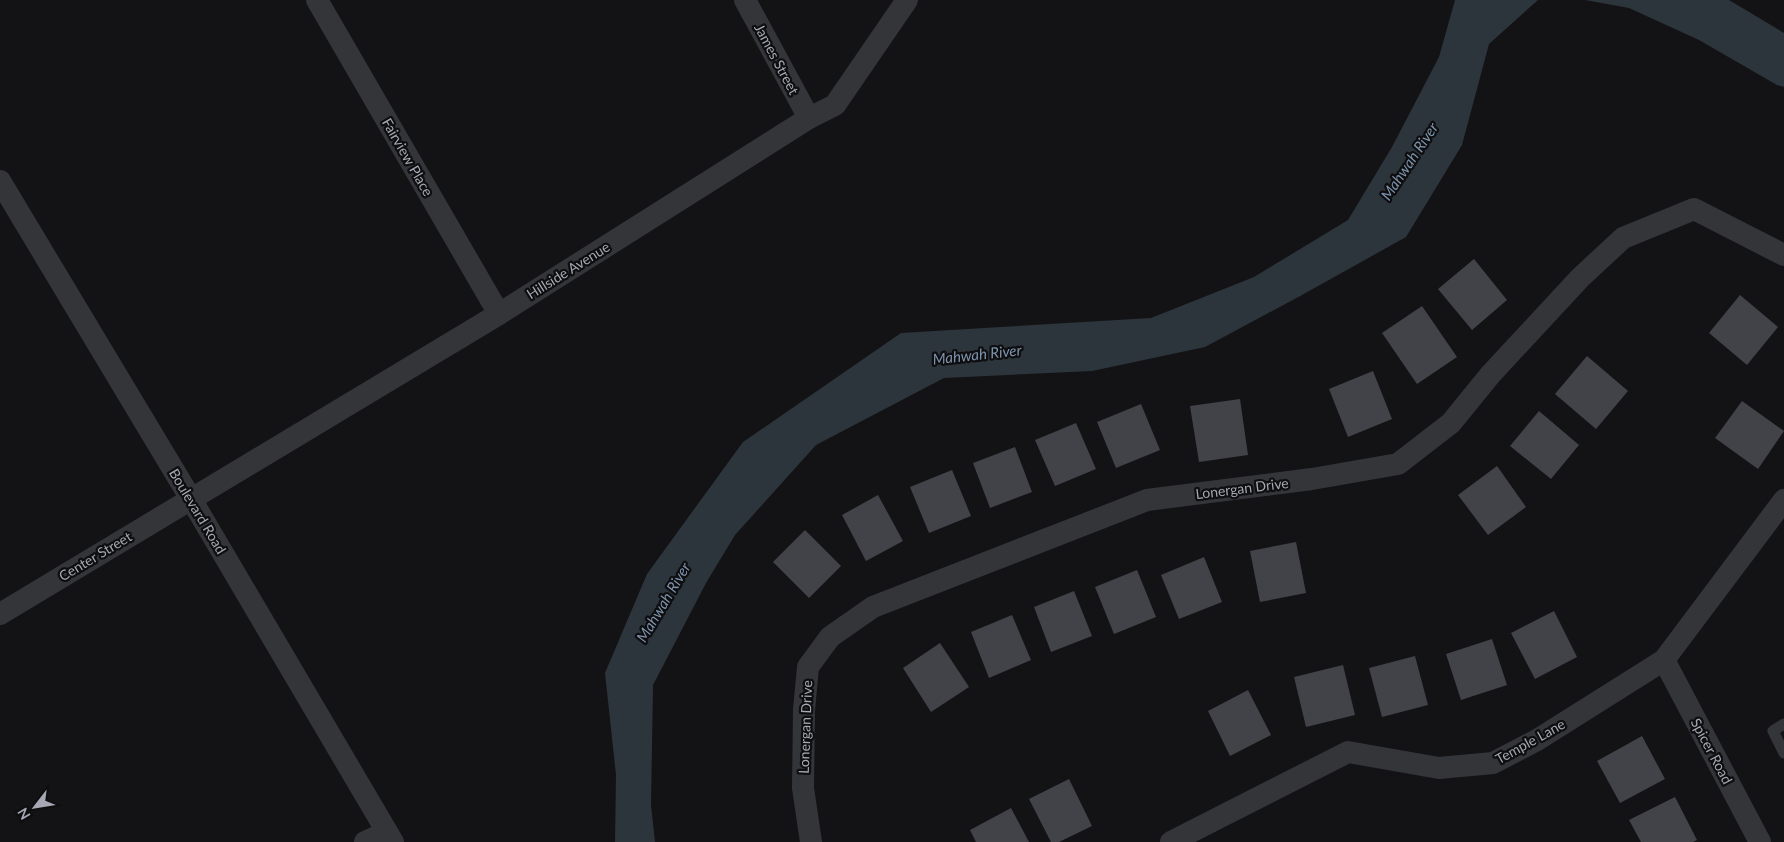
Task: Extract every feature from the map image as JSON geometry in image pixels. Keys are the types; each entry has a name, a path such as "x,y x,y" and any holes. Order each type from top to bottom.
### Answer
{"street":[{"name":"Fairview Place","path":"317,0 499,314"},
{"name":"James Street","path":"745,0 809,118"},
{"name":"Hillside Avenue","path":"191,499 499,314 809,118 835,105 907,0"},
{"name":"Boulevard Road","path":"2,188 191,499 390,837"},
{"name":"Lonergan Drive","path":"811,842 803,788 804,710 808,667 830,636 873,607 1147,500 1312,479 1398,464 1451,423 1490,375 1580,278 1623,238 1694,209 1784,255"},
{"name":"Center Street","path":"0,614 191,499"},
{"name":"Temple Lane","path":"1171,842 1348,752 1439,768 1493,763 1537,740 1664,660 1784,500"},
{"name":"Spicer Road","path":"1664,660 1760,842"},
{"path":"365,842 390,837"}],"lane":[{"path":"1784,724 1773,731 1784,753"}],"water":[{"name":"Mahwah River","path":"1455,0 1538,0 1489,44 1462,145 1406,237 1205,347 1092,371 944,378 816,445 735,535 706,583 653,685 651,805 655,842 615,842 616,775 605,673 647,574 743,442 901,333 1151,318 1254,277 1348,220 1392,147 1439,57"},
{"path":"1585,0 1729,0 1784,33 1784,87 1777,85 1699,40 1629,8"}],"building":[{"path":"1474,259 1507,300 1472,330 1438,289"},
{"path":"1740,295 1778,327 1747,365 1709,333"},
{"path":"1422,306 1457,357 1417,384 1382,333"},
{"path":"1587,356 1628,391 1596,429 1555,394"},
{"path":"1373,371 1392,419 1348,437 1329,389"},
{"path":"1240,399 1248,455 1199,462 1190,406"},
{"path":"1742,401 1784,431 1758,469 1715,438"},
{"path":"1141,404 1160,450 1116,468 1097,422"},
{"path":"1539,411 1579,445 1551,479 1510,446"},
{"path":"1076,423 1096,469 1055,486 1035,440"},
{"path":"1015,447 1032,492 990,508 973,463"},
{"path":"1497,466 1526,507 1488,535 1458,495"},
{"path":"952,470 971,516 929,533 910,487"},
{"path":"878,495 903,541 866,561 842,515"},
{"path":"805,530 841,566 809,598 773,562"},
{"path":"1296,542 1306,593 1260,602 1250,551"},
{"path":"1204,557 1222,602 1179,619 1161,575"},
{"path":"1137,570 1156,617 1114,634 1095,587"},
{"path":"1074,591 1092,636 1051,652 1034,607"},
{"path":"1554,611 1577,657 1535,679 1511,633"},
{"path":"1012,615 1031,660 989,678 971,632"},
{"path":"1492,639 1507,685 1461,700 1446,654"},
{"path":"940,643 969,687 931,712 903,668"},
{"path":"1415,656 1428,705 1382,717 1369,668"},
{"path":"1343,665 1355,715 1306,727 1294,677"},
{"path":"1248,690 1271,735 1230,756 1208,711"},
{"path":"1642,736 1665,779 1620,803 1597,761"},
{"path":"1069,779 1092,826 1059,842 1051,842 1029,799"},
{"path":"1675,797 1697,840 1693,842 1641,842 1629,820"},
{"path":"1011,808 1029,842 976,842 970,830"}]}
